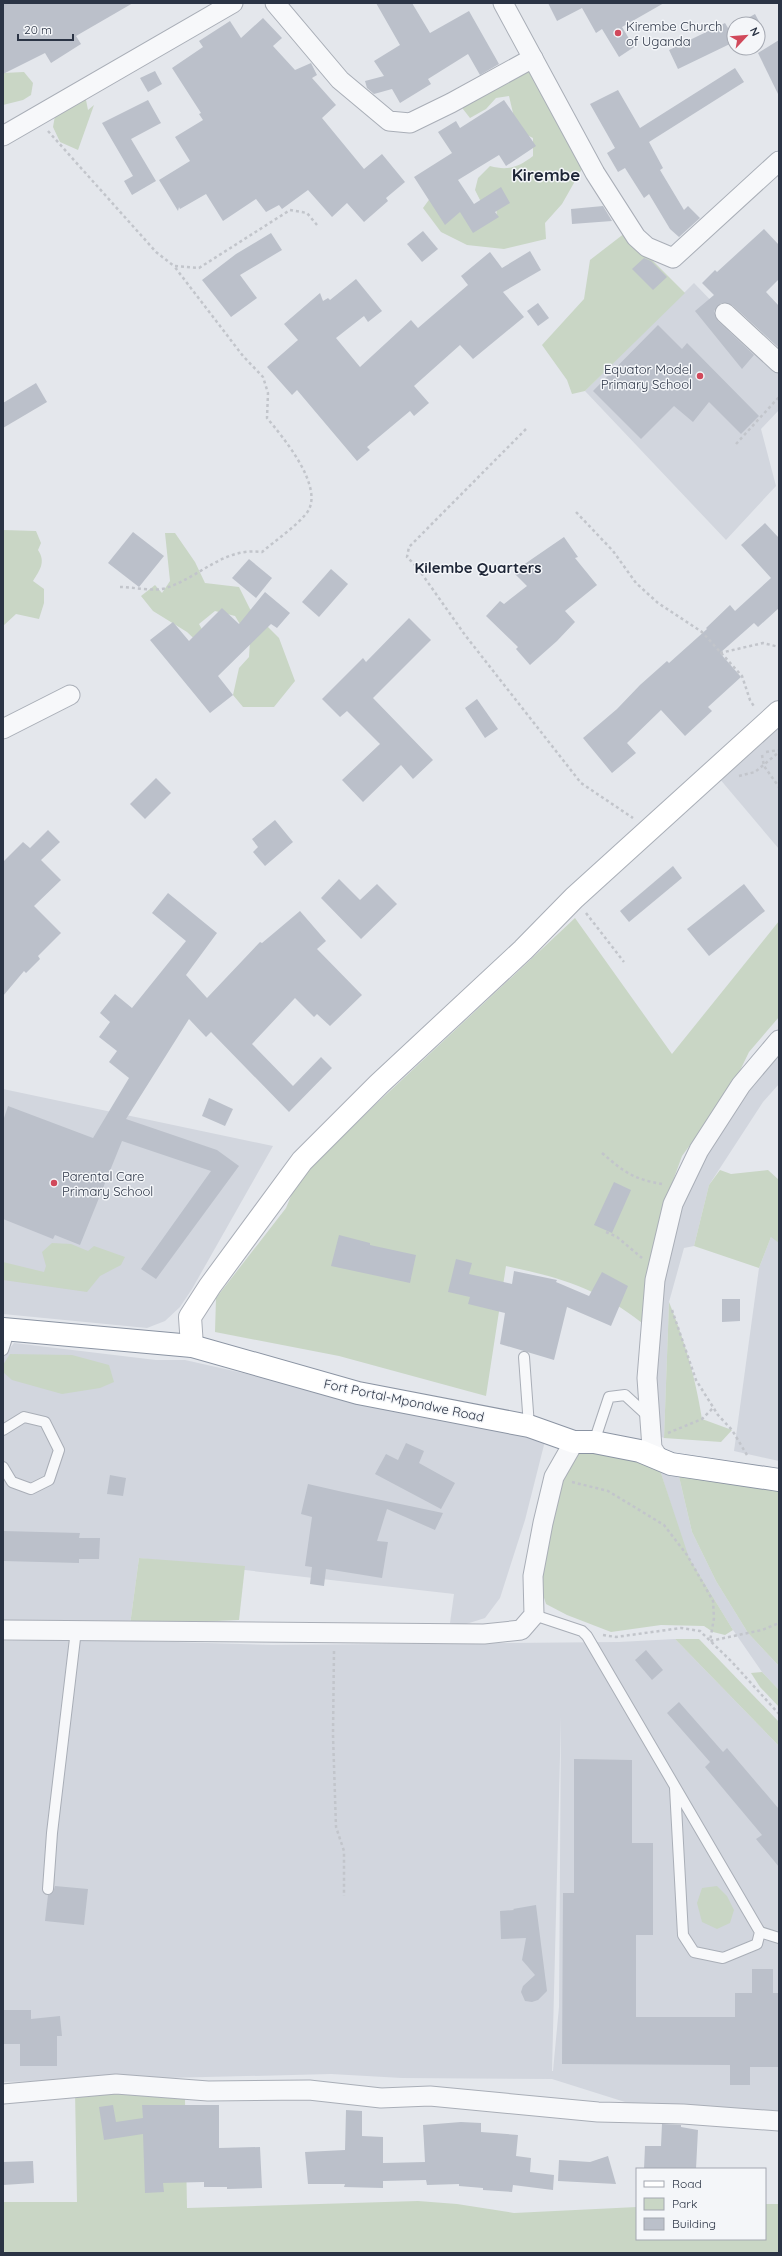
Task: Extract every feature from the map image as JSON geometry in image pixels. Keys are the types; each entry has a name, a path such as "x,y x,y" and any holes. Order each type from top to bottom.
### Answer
{"main road":[{"path":"192,1346 190,1317 210,1286 302,1161 379,1084 523,950 574,898 773,718"},
{"name":"Fort Portal-Mpondwe Road","path":"6,1329 192,1346 358,1393 529,1426 584,1442 656,1454 771,1478"}],"street":[{"path":"3,136 233,3"},
{"path":"276,3 340,80 389,121 398,123 410,123 444,107 533,58"},
{"path":"503,3 595,173 636,237 648,247 673,258 779,161"},
{"path":"725,313 779,364"},
{"path":"3,729 70,695"},
{"path":"656,1454 650,1418 647,1378 655,1280 673,1204 699,1150 741,1085 779,1040"},
{"path":"3,1630 499,1633 521,1630 534,1615 534,1576 536,1556 554,1477 584,1442"},
{"path":"3,2094 116,2084 208,2091 309,2090 381,2098 430,2096 598,2112 683,2114 779,2120"}],"lane":[{"path":"3,1350 6,1329"},
{"path":"524,1357 529,1426"},
{"path":"584,1442 609,1397 625,1395 650,1418"},
{"path":"3,1430 24,1417 45,1422 59,1450 49,1480 31,1489 12,1482 3,1468"},
{"path":"534,1615 582,1631 587,1636 760,1932 779,1938"},
{"path":"48,1889 52,1833 76,1630"},
{"path":"675,1788 683,1935 694,1952 723,1958 757,1944 760,1932"}],"path":[{"path":"36,118 156,252 174,266 242,356 263,377 268,393 266,418 291,446 309,481 310,498 307,513 262,552 249,551 232,554 165,589 120,587"},
{"path":"174,266 199,268 290,210 306,213 317,226"},
{"path":"736,444 779,397"},
{"path":"526,429 409,547 407,557 417,567 465,635 582,783 650,829"},
{"path":"576,512 613,551 636,583 658,603 702,632 742,676 750,700 773,718"},
{"path":"720,652 763,643 779,647"},
{"path":"762,752 764,766 779,787"},
{"path":"574,898 624,962"},
{"path":"602,1153 623,1170 639,1180 681,1188"},
{"path":"606,1232 617,1237 652,1267 655,1280"},
{"path":"671,1307 696,1380 713,1408 732,1430 735,1438 771,1478"},
{"path":"656,1454 666,1433 702,1419 713,1408"},
{"path":"554,1477 608,1491 664,1525 687,1555 713,1601 714,1618 710,1641"},
{"path":"710,1641 762,1630 779,1623"},
{"path":"582,1631 616,1637 681,1628 700,1631 779,1714"},
{"path":"334,1631 333,1735 336,1827 344,1851 344,1896"}],"shaded area":[{"path":"694,283 779,371 779,410 761,429 776,486 726,540 585,391"},
{"path":"779,726 779,849 719,778"},
{"path":"779,1041 779,1084 763,1102 709,1185 694,1246 684,1248 669,1302 664,1438 659,1436 653,1368 661,1281 679,1202 702,1154"},
{"path":"3,1089 273,1146 192,1289 180,1307 165,1321 147,1328 3,1314"},
{"path":"779,1216 779,1461 734,1451 759,1268"},
{"path":"14,1343 156,1360 185,1360 545,1441 525,1520 500,1598 485,1618 463,1625 450,1623 454,1594 139,1558 130,1625 3,1628 3,1357"},
{"path":"657,1461 677,1468 692,1532 716,1581 748,1633 779,1666 779,1690 762,1672 733,1630 687,1555"},
{"path":"77,1639 272,1645 619,1642 675,1639 779,1746 779,2126 663,2114 552,2079 402,2078 331,2074 3,2082 3,1641","holes":["561,1717 559,2007 552,2071"]}],"green space":[{"path":"541,69 583,167 562,204 545,223 546,239 504,249 467,245 441,232 423,208 431,197 497,216 496,207 481,202 475,190 478,178 490,166 502,168 513,167 523,163 533,156 533,138 517,130 509,96 496,98 486,109 470,118 459,104 496,75"},
{"path":"24,72 33,83 31,95 23,100 3,105 3,73"},
{"path":"82,94 86,100 88,110 94,105 78,150 60,142 53,127 56,110"},
{"path":"625,233 685,293 585,391 572,394 567,380 542,345 584,299 590,260"},
{"path":"3,530 36,531 41,543 38,550 42,558 42,562 33,581 44,589 44,603 39,619 16,614 3,626"},
{"path":"165,533 175,533 195,562 205,583 239,587 250,609 279,638 295,681 274,707 243,707 233,695 239,668 249,657 250,641 235,616 215,611 199,624 208,640 208,652 187,632 153,611 141,596 155,585 162,593 170,581"},
{"path":"575,918 672,1054 779,921 779,1017 749,1052 731,1089 682,1156 662,1211 642,1323 610,1301 578,1286 544,1275 506,1266 486,1396 339,1356 215,1332 216,1298 286,1208 297,1181 375,1105"},
{"path":"720,1170 731,1174 768,1170 779,1180 779,1243 771,1237 759,1268 694,1246 709,1185"},
{"path":"52,1243 71,1244 88,1251 94,1246 125,1257 121,1265 100,1276 87,1292 3,1280 3,1262 44,1272 46,1266 42,1252"},
{"path":"669,1302 689,1359 702,1419 732,1430 721,1442 664,1438"},
{"path":"10,1354 72,1355 109,1365 114,1382 100,1388 62,1394 12,1380 3,1372 3,1365"},
{"path":"573,1444 657,1461 689,1558 733,1630 725,1635 713,1632 704,1626 661,1625 611,1632 567,1615 546,1604 535,1569"},
{"path":"677,1468 779,1491 779,1666 748,1633 716,1581 692,1532"},
{"path":"139,1558 245,1566 239,1620 130,1625"},
{"path":"675,1639 699,1639 779,1722 779,1746"},
{"path":"762,1672 779,1690 779,1707 760,1687 751,1673"},
{"path":"717,1886 727,1896 734,1910 730,1923 717,1929 702,1922 697,1903 702,1888"},
{"path":"75,2091 185,2099 187,2208 418,2201 457,2204 514,2213 636,2207 636,2240 766,2240 766,2204 779,2204 779,2253 3,2253 3,2202 77,2202"}],"building":[{"path":"3,3 133,3 76,36 81,44 51,63 45,53 3,74"},
{"path":"376,3 412,3 430,33 469,11 499,64 480,75 468,54 428,79 431,84 400,103 392,89 374,94 367,88 365,81 384,76 374,61 400,45"},
{"path":"548,3 664,3 622,27 634,47 619,57 602,29 596,33 582,8 557,21"},
{"path":"263,18 282,38 273,46 295,70 311,63 317,75 312,78 336,105 322,118 364,169 382,154 405,182 386,198 388,201 364,222 347,203 332,217 308,190 282,209 279,205 266,212 256,199 223,221 206,194 180,209 179,207 178,211 159,180 190,161 175,137 203,120 199,114 201,113 172,68 203,47 199,41 230,21 241,38"},
{"path":"725,23 726,25 726,46 678,69 669,50"},
{"path":"779,40 779,96 759,56 766,56 766,48"},
{"path":"735,68 744,82 649,142 663,168 660,170 684,210 688,206 700,218 679,237 670,229 649,194 644,198 625,168 618,172 607,153 615,148 590,104 618,90 640,128"},
{"path":"155,71 162,84 148,92 140,78"},
{"path":"148,100 161,123 131,139 156,181 132,195 124,181 133,176 102,123"},
{"path":"504,100 536,146 506,166 499,155 458,180 474,204 501,187 510,203 495,212 499,217 473,233 460,212 445,225 414,177 452,153 438,132 456,121 460,128"},
{"path":"603,206 612,221 572,224 571,209"},
{"path":"764,229 779,245 779,279 766,292 779,306 779,348 732,305 721,303 714,311 718,321 754,355 742,369 695,311 714,295 702,283 715,270 717,272"},
{"path":"423,231 438,249 422,262 407,244"},
{"path":"271,233 282,250 240,275 257,298 231,317 202,280 236,254"},
{"path":"530,251 541,270 503,292 524,317 473,359 460,345 414,386 429,403 414,416 410,411 367,447 370,450 357,461 297,390 292,395 267,367 298,340 284,324 320,293 323,301 328,298 330,300 356,279 382,311 368,322 364,316 336,338 360,367 411,320 418,328 468,285 461,276 490,252 502,268"},
{"path":"644,258 651,261 667,277 653,290 632,269"},
{"path":"538,303 549,318 538,326 527,311"},
{"path":"658,325 682,349 687,343 759,416 741,434 709,402 693,422 674,406 641,439 593,391"},
{"path":"36,383 47,402 3,428 3,403"},
{"path":"765,523 779,538 779,608 758,627 754,623 720,653 741,677 708,707 712,711 685,736 661,710 627,743 636,753 612,773 583,738 617,709 640,685 667,661 669,663 707,629 706,628 730,605 735,611 771,578 741,545"},
{"path":"133,532 164,556 139,587 108,563"},
{"path":"564,537 578,557 575,558 597,585 565,611 575,622 557,641 530,665 516,649 518,647 486,616 500,601 504,604 527,586 513,572"},
{"path":"249,559 272,578 256,598 232,578"},
{"path":"331,569 348,584 319,617 302,602"},
{"path":"265,592 290,613 277,628 271,624 218,676 233,695 210,713 150,640 173,622 189,641 222,608 239,624"},
{"path":"409,618 431,640 373,698 433,760 413,779 401,765 363,802 342,780 380,744 347,711 340,717 322,699 363,658 366,662"},
{"path":"477,699 498,729 485,738 465,708"},
{"path":"156,778 171,793 145,819 130,804"},
{"path":"275,820 293,842 265,866 253,852 258,847 252,839"},
{"path":"48,830 60,842 41,860 61,880 34,906 61,933 38,956 40,959 26,973 24,971 3,996 3,862 23,842 30,848"},
{"path":"673,866 682,878 629,922 620,911"},
{"path":"339,879 360,900 377,884 397,904 361,939 321,898"},
{"path":"744,884 765,911 709,956 687,929"},
{"path":"168,893 217,933 186,975 207,998 260,942 262,943 300,911 326,941 317,949 362,995 330,1026 317,1014 314,1017 295,998 252,1044 293,1086 321,1057 332,1068 289,1112 211,1032 206,1037 189,1019 126,1119 217,1150 239,1166 156,1279 141,1269 211,1171 122,1141 80,1245 55,1235 53,1239 3,1219 3,1121 8,1106 93,1138 129,1078 109,1062 117,1051 99,1037 110,1022 100,1013 115,994 132,1008 186,941 152,913"},
{"path":"209,1098 233,1109 225,1126 202,1116"},
{"path":"614,1182 631,1190 612,1233 594,1225"},
{"path":"339,1235 370,1243 370,1245 416,1255 410,1283 331,1266"},
{"path":"456,1259 472,1263 469,1274 512,1284 514,1271 557,1280 556,1282 589,1296 602,1272 628,1286 611,1326 567,1307 554,1360 500,1344 505,1313 468,1304 470,1297 448,1292"},
{"path":"722,1299 740,1299 740,1321 722,1322"},
{"path":"406,1443 424,1451 419,1463 455,1483 441,1509 375,1474 386,1454 398,1460"},
{"path":"110,1475 126,1478 123,1496 107,1494"},
{"path":"308,1484 443,1513 435,1530 387,1509 377,1541 388,1542 382,1578 326,1569 324,1586 310,1584 312,1567 305,1566 312,1517 301,1514"},
{"path":"3,1531 80,1533 79,1538 100,1538 99,1559 79,1559 79,1563 3,1561"},
{"path":"646,1650 663,1670 652,1680 635,1660"},
{"path":"679,1702 723,1752 727,1748 779,1809 779,1867 756,1839 762,1835 705,1767 710,1762 667,1713"},
{"path":"574,1759 632,1760 632,1843 653,1843 653,1935 636,1935 636,2017 735,2017 735,1993 752,1993 752,1969 773,1969 773,1993 779,1993 779,2067 750,2067 750,2085 730,2085 730,2065 562,2064 563,1893 574,1893"},
{"path":"55,1886 88,1889 84,1925 45,1921 48,1895 53,1893"},
{"path":"536,1905 547,1991 538,2000 532,2002 525,2001 521,1992 523,1986 535,1975 522,1960 526,1938 501,1939 500,1911 514,1910 513,1909"},
{"path":"3,2010 31,2010 31,2019 60,2016 62,2036 57,2036 57,2066 20,2066 20,2044 3,2044"},
{"path":"113,2105 116,2122 143,2118 142,2105 219,2105 219,2148 260,2147 262,2188 227,2189 227,2187 204,2187 204,2182 163,2183 164,2192 145,2193 143,2134 104,2140 99,2107"},
{"path":"346,2110 362,2111 362,2136 383,2137 383,2163 425,2162 423,2125 461,2122 481,2123 481,2132 518,2135 516,2156 531,2158 530,2172 554,2175 553,2190 513,2185 512,2192 483,2190 483,2188 459,2186 459,2184 427,2185 426,2180 383,2181 383,2188 344,2187 345,2184 308,2184 305,2152 345,2150"},
{"path":"662,2124 681,2125 681,2127 698,2130 696,2168 644,2168 645,2146 661,2146"},
{"path":"608,2156 616,2184 558,2181 559,2160 590,2162"},
{"path":"33,2161 34,2183 3,2185 3,2162"}],"place":[{"name":"Kirembe Church of Uganda","path":"618,33"},
{"name":"Equator Model Primary School","path":"700,376"},
{"name":"Parental Care Primary School","path":"54,1183"}],"district":[{"name":"Kirembe","path":"546,175"},
{"name":"Kilembe Quarters","path":"478,568"}]}
